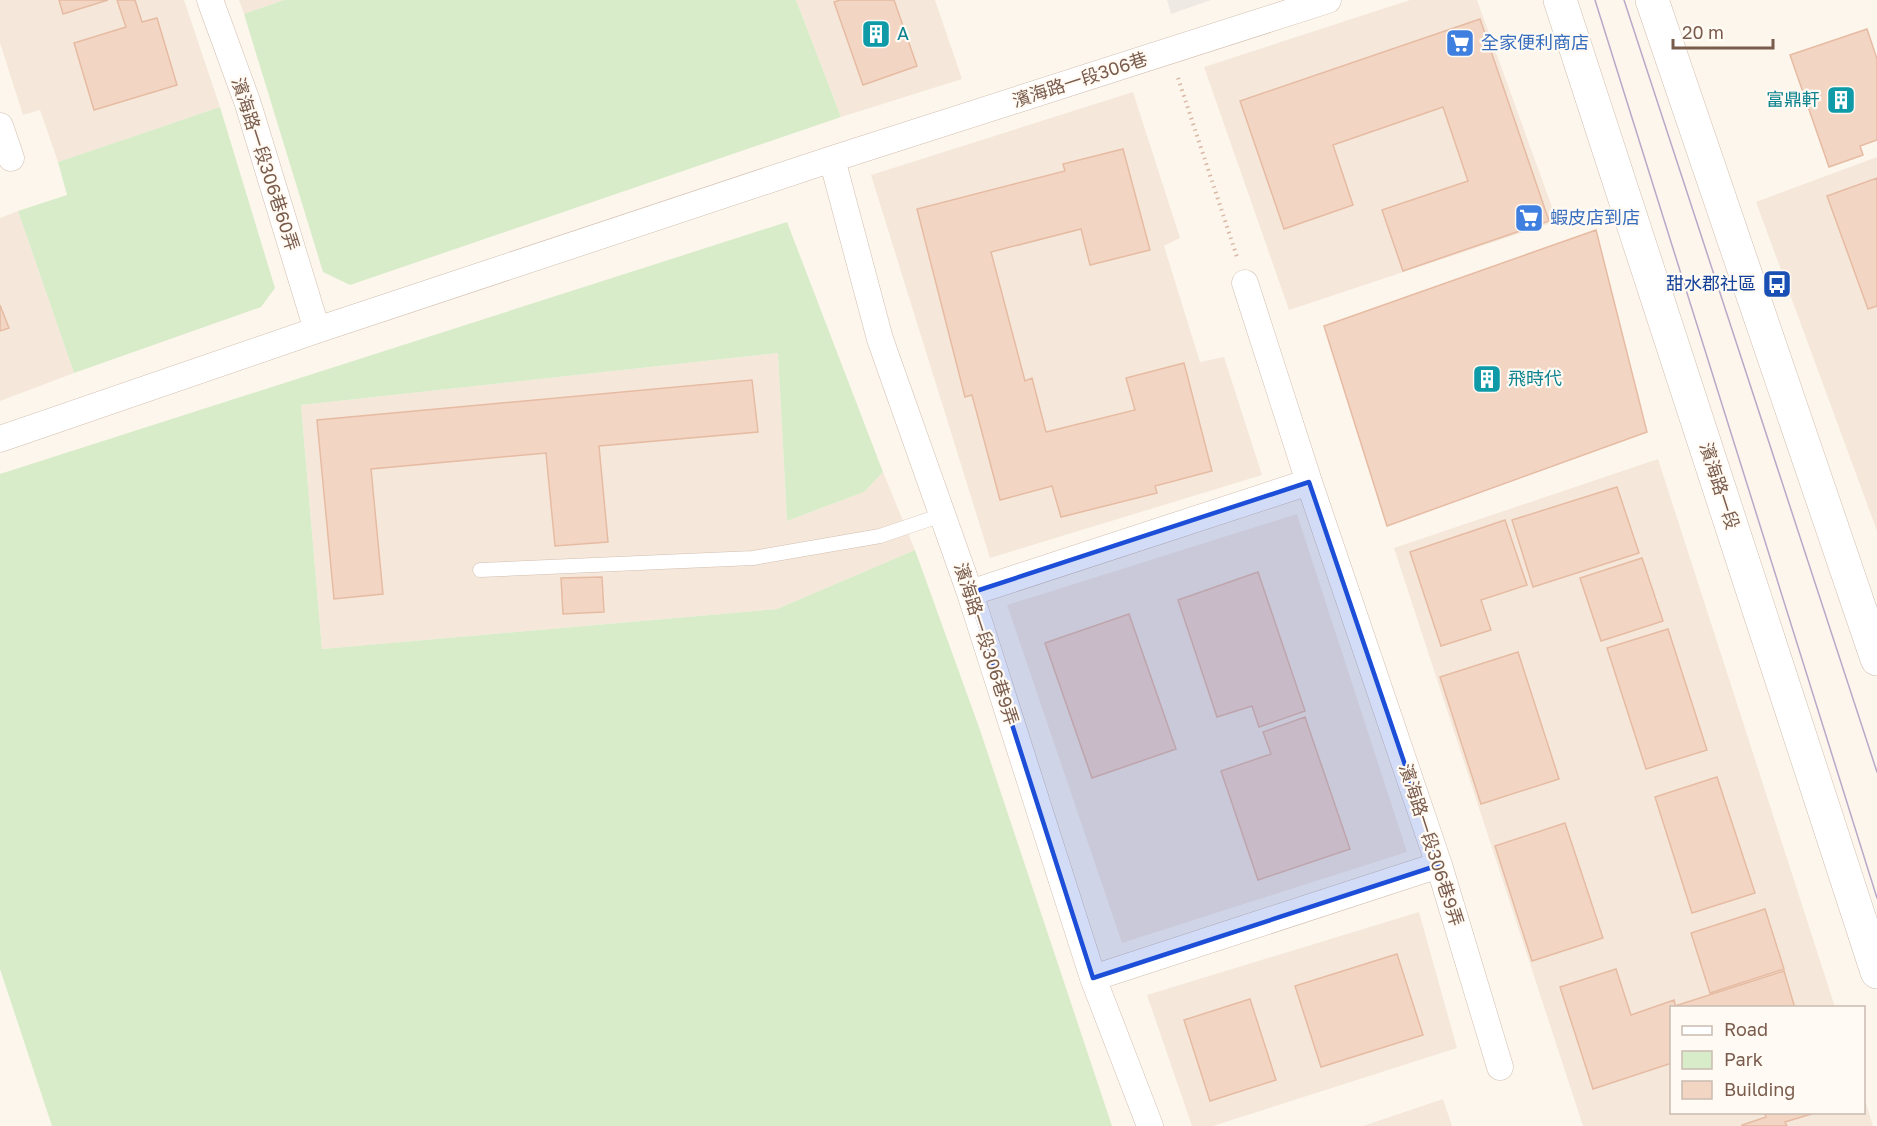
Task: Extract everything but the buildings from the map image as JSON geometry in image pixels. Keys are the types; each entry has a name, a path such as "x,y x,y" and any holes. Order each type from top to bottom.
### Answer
{"street":[{"name":"濱海路一段306巷60弄","path":"210,0 248,104 317,330"},
{"name":"濱海路一段306巷","path":"0,439 317,330 832,159 1328,0"},
{"name":"濱海路一段","path":"1560,0 1877,972"},
{"path":"1652,0 1877,658"},
{"path":"0,126 11,158"},
{"name":"濱海路一段306巷9弄","path":"832,159 880,339 970,593 1093,978 1150,1126"},
{"name":"濱海路一段306巷9弄","path":"1245,283 1309,482 1438,865 1500,1067"},
{"path":"970,593 1309,482"},
{"path":"1093,978 1438,865"}],"lane":[{"path":"480,570 753,558 880,536 942,515"}],"path":[{"path":"1170,51 1245,283"}],"highlighted area":[{"path":"1309,482 1439,865 1093,978 970,593"}],"shaded area":[{"path":"0,0 184,0 220,107 58,162 40,110 23,115 0,43"},
{"path":"239,0 284,0 244,14"},
{"path":"796,0 935,0 962,79 841,117"},
{"path":"1167,0 1211,0 1171,14"},
{"path":"1410,0 1477,0 1557,221 1289,310 1204,67"},
{"path":"1133,92 1180,238 1164,246 1200,362 1224,357 1262,475 990,558 871,175"},
{"path":"1877,157 1877,531 1756,202"},
{"path":"18,211 74,373 0,401 0,218"},
{"path":"778,353 787,521 864,492 883,472 915,550 777,609 322,649 301,405"},
{"path":"1658,459 1835,1006 1670,1006 1670,1114 1865,1114 1865,1100 1873,1126 1583,1126 1394,548"},
{"path":"1297,514 1407,852 1122,943 1007,605"},
{"path":"1419,912 1457,1048 1213,1126 1192,1126 1147,995"},
{"path":"1443,1099 1452,1126 1363,1126"}],"green space":[{"path":"284,0 796,0 841,117 350,285 323,272 244,14"},
{"path":"220,107 275,288 261,307 74,373 18,211 67,195 58,162"},
{"path":"787,222 883,472 864,492 787,521 778,353 301,405 322,649 777,609 915,550 980,730 1112,1126 52,1126 0,969 0,474"}],"tram line":[{"path":"1595,0 1877,898"},
{"path":"1624,0 1877,772"}],"place":[{"name":"A","path":"876,34"},
{"name":"全家便利商店","path":"1460,43"},
{"name":"富鼎軒","path":"1841,100"},
{"name":"蝦皮店到店","path":"1529,218"},
{"name":"甜水郡社區","path":"1777,284"},
{"name":"飛時代","path":"1487,379"}]}
